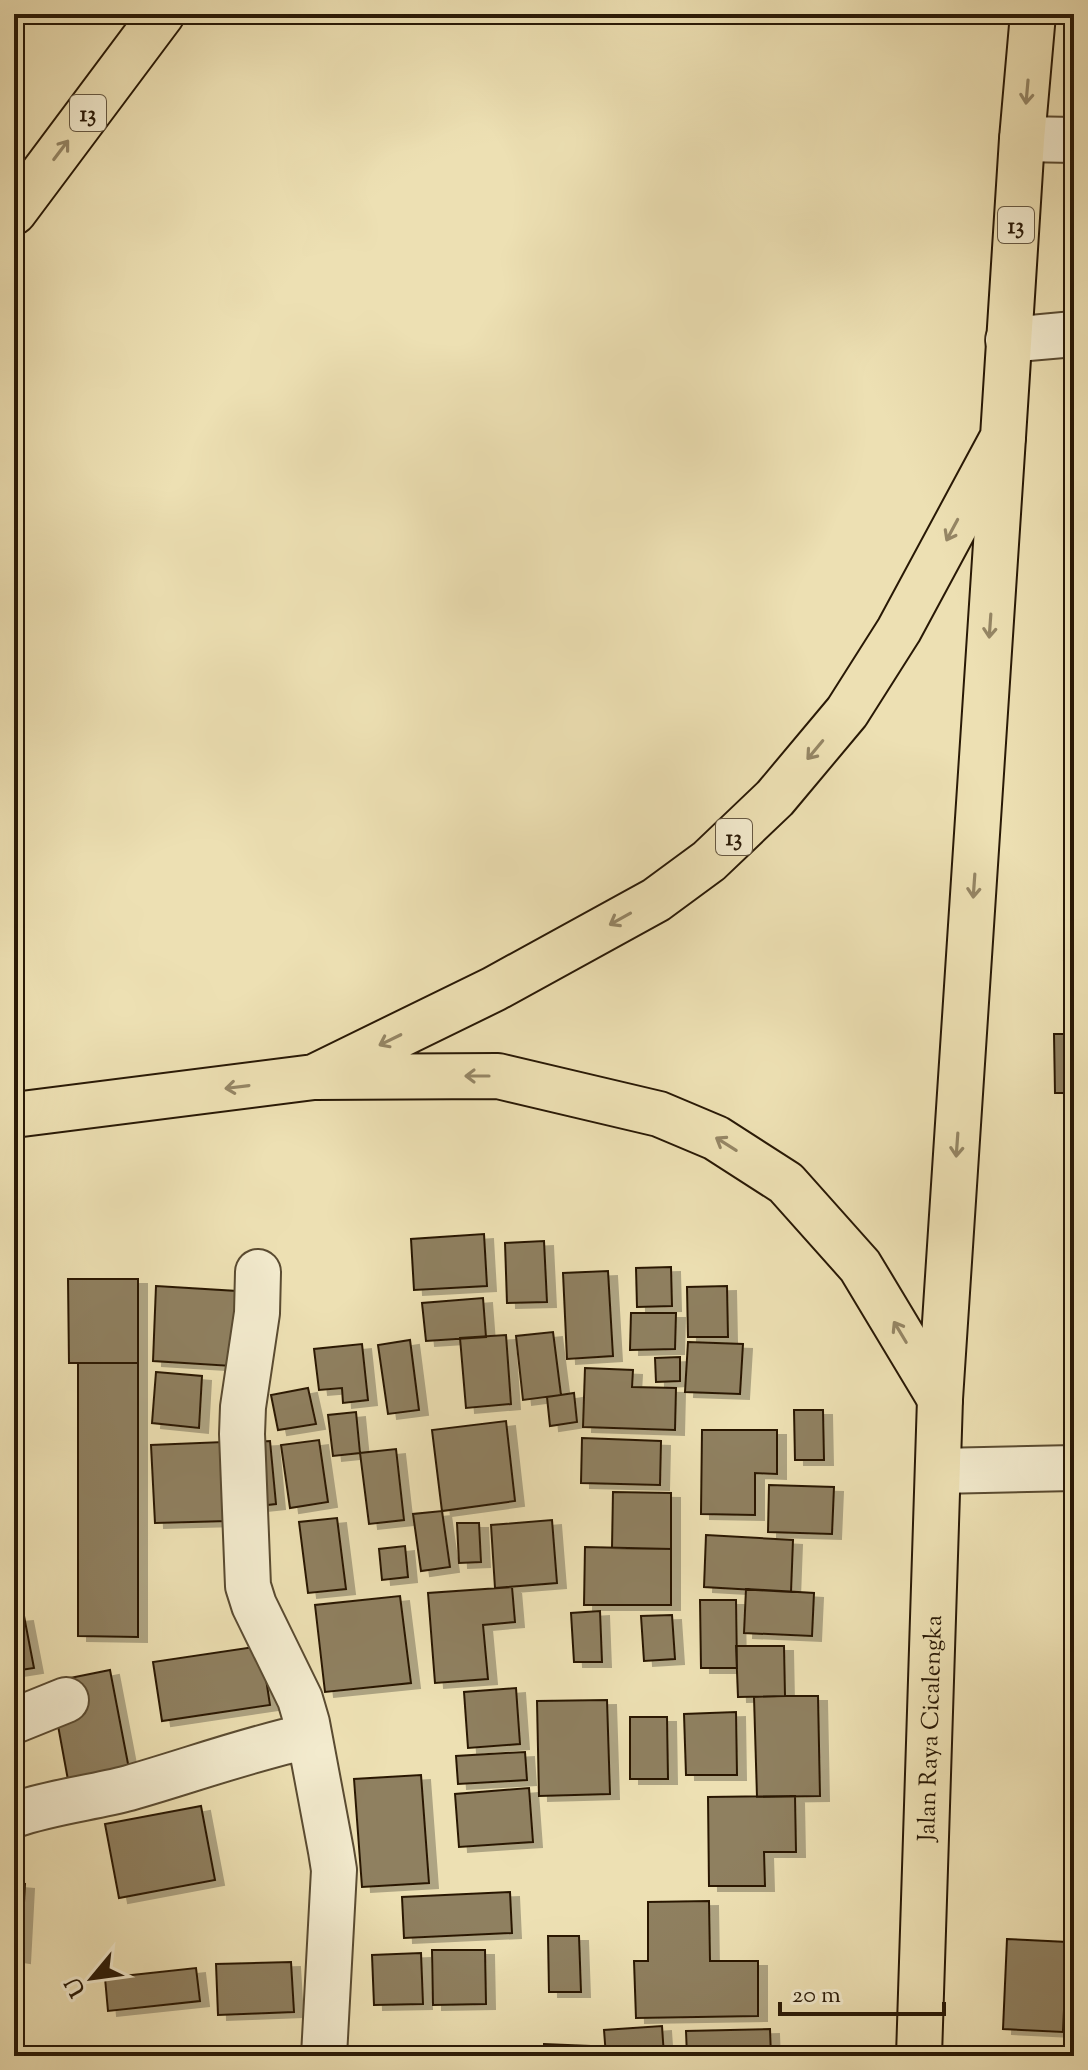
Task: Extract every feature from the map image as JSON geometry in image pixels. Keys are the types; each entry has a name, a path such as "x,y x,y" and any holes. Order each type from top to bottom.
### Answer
{"main road":[{"name":"13","path":"14,212 162,14"},
{"name":"13","path":"14,1115 314,1077 508,982 656,900 709,861 775,798 847,712 899,630 1003,437 1033,14"},
{"name":"Jalan Raya Cicalengka","path":"919,2056 940,1399 1003,437"},
{"path":"314,1077 498,1076 659,1114 716,1138 786,1183 860,1266 940,1399"}],"street":[{"path":"1022,139 1074,140"},
{"path":"1008,340 1074,334"},
{"path":"258,1272 257,1313 243,1407 248,1586 254,1605 300,1699 334,1870 324,2056"},
{"path":"938,1471 1074,1468"},
{"path":"17,1713 66,1700"},
{"path":"14,1815 125,1789 309,1736"}],"building":[{"path":"1074,960 1074,1003 1068,1004 1064,961"},
{"path":"1054,1034 1074,1034 1074,1093 1055,1093"},
{"path":"484,1234 487,1286 414,1290 411,1239"},
{"path":"544,1241 547,1302 507,1303 505,1243"},
{"path":"671,1267 672,1306 637,1307 636,1268"},
{"path":"608,1271 613,1356 567,1359 563,1273"},
{"path":"68,1279 138,1279 138,1363 69,1363"},
{"path":"156,1286 237,1291 232,1366 153,1361"},
{"path":"727,1286 728,1337 688,1337 687,1287"},
{"path":"483,1298 486,1337 426,1341 422,1303"},
{"path":"631,1313 676,1313 675,1349 630,1350"},
{"path":"553,1332 561,1395 523,1400 516,1336"},
{"path":"506,1335 511,1404 466,1408 460,1338"},
{"path":"410,1340 419,1410 388,1414 378,1345"},
{"path":"688,1342 743,1344 740,1394 685,1392"},
{"path":"362,1344 368,1400 343,1403 342,1388 319,1390 314,1349"},
{"path":"680,1357 680,1381 656,1382 655,1358"},
{"path":"78,1363 138,1363 138,1637 78,1636"},
{"path":"585,1368 633,1370 632,1387 676,1388 675,1430 583,1427"},
{"path":"156,1372 202,1376 199,1428 152,1423"},
{"path":"308,1388 316,1424 278,1430 271,1395"},
{"path":"574,1393 577,1422 550,1426 547,1397"},
{"path":"794,1410 823,1410 824,1460 795,1460"},
{"path":"356,1412 360,1453 333,1456 328,1415"},
{"path":"506,1421 515,1501 442,1511 432,1430"},
{"path":"702,1430 777,1430 777,1474 755,1473 755,1515 701,1514"},
{"path":"582,1438 661,1441 660,1485 581,1483"},
{"path":"319,1440 328,1502 290,1508 281,1445"},
{"path":"270,1441 276,1504 259,1506 252,1442"},
{"path":"224,1442 228,1521 155,1523 151,1445"},
{"path":"396,1449 404,1520 369,1524 360,1453"},
{"path":"769,1485 834,1487 832,1534 768,1532"},
{"path":"613,1492 671,1493 671,1549 612,1548"},
{"path":"442,1511 450,1567 421,1571 413,1514"},
{"path":"337,1518 346,1589 308,1593 299,1522"},
{"path":"552,1520 557,1583 495,1588 491,1525"},
{"path":"457,1523 479,1523 481,1562 459,1563"},
{"path":"706,1535 793,1540 791,1592 704,1587"},
{"path":"405,1546 408,1577 382,1580 379,1549"},
{"path":"585,1547 671,1549 671,1605 584,1605"},
{"path":"512,1587 515,1622 483,1625 488,1679 435,1683 428,1593"},
{"path":"746,1589 814,1593 812,1636 744,1633"},
{"path":"400,1596 411,1683 325,1692 315,1605"},
{"path":"700,1600 736,1600 737,1668 701,1668"},
{"path":"600,1611 602,1662 574,1662 571,1613"},
{"path":"672,1615 675,1659 644,1661 641,1616"},
{"path":"24,1616 34,1668 14,1671 14,1617"},
{"path":"261,1646 270,1705 162,1721 153,1662"},
{"path":"736,1646 784,1646 785,1696 738,1697"},
{"path":"110,1670 129,1769 68,1780 50,1682"},
{"path":"516,1688 520,1744 468,1748 464,1692"},
{"path":"818,1696 820,1796 757,1797 754,1697"},
{"path":"607,1700 610,1794 539,1796 537,1701"},
{"path":"736,1712 737,1775 686,1775 684,1714"},
{"path":"630,1717 667,1717 668,1779 630,1779"},
{"path":"525,1752 527,1780 458,1784 456,1756"},
{"path":"421,1775 429,1883 362,1887 354,1779"},
{"path":"529,1788 533,1842 459,1847 455,1794"},
{"path":"795,1796 796,1852 764,1852 765,1886 709,1886 708,1797"},
{"path":"201,1806 215,1880 119,1898 105,1824"},
{"path":"14,1883 25,1884 21,1958 14,1957"},
{"path":"510,1892 512,1933 404,1938 402,1897"},
{"path":"709,1901 710,1961 758,1961 758,2016 636,2018 634,1961 648,1961 648,1902"},
{"path":"548,1936 579,1936 581,1992 549,1992"},
{"path":"1007,1939 1067,1942 1063,2032 1003,2029"},
{"path":"432,1950 485,1950 486,2004 433,2005"},
{"path":"421,1953 423,2004 374,2005 372,1955"},
{"path":"291,1962 294,2012 218,2015 216,1964"},
{"path":"196,1968 200,2001 108,2011 105,1978"},
{"path":"662,2026 664,2056 606,2056 604,2030"},
{"path":"770,2029 771,2056 687,2056 686,2031"},
{"path":"544,2044 590,2046 590,2056 544,2056"}]}
